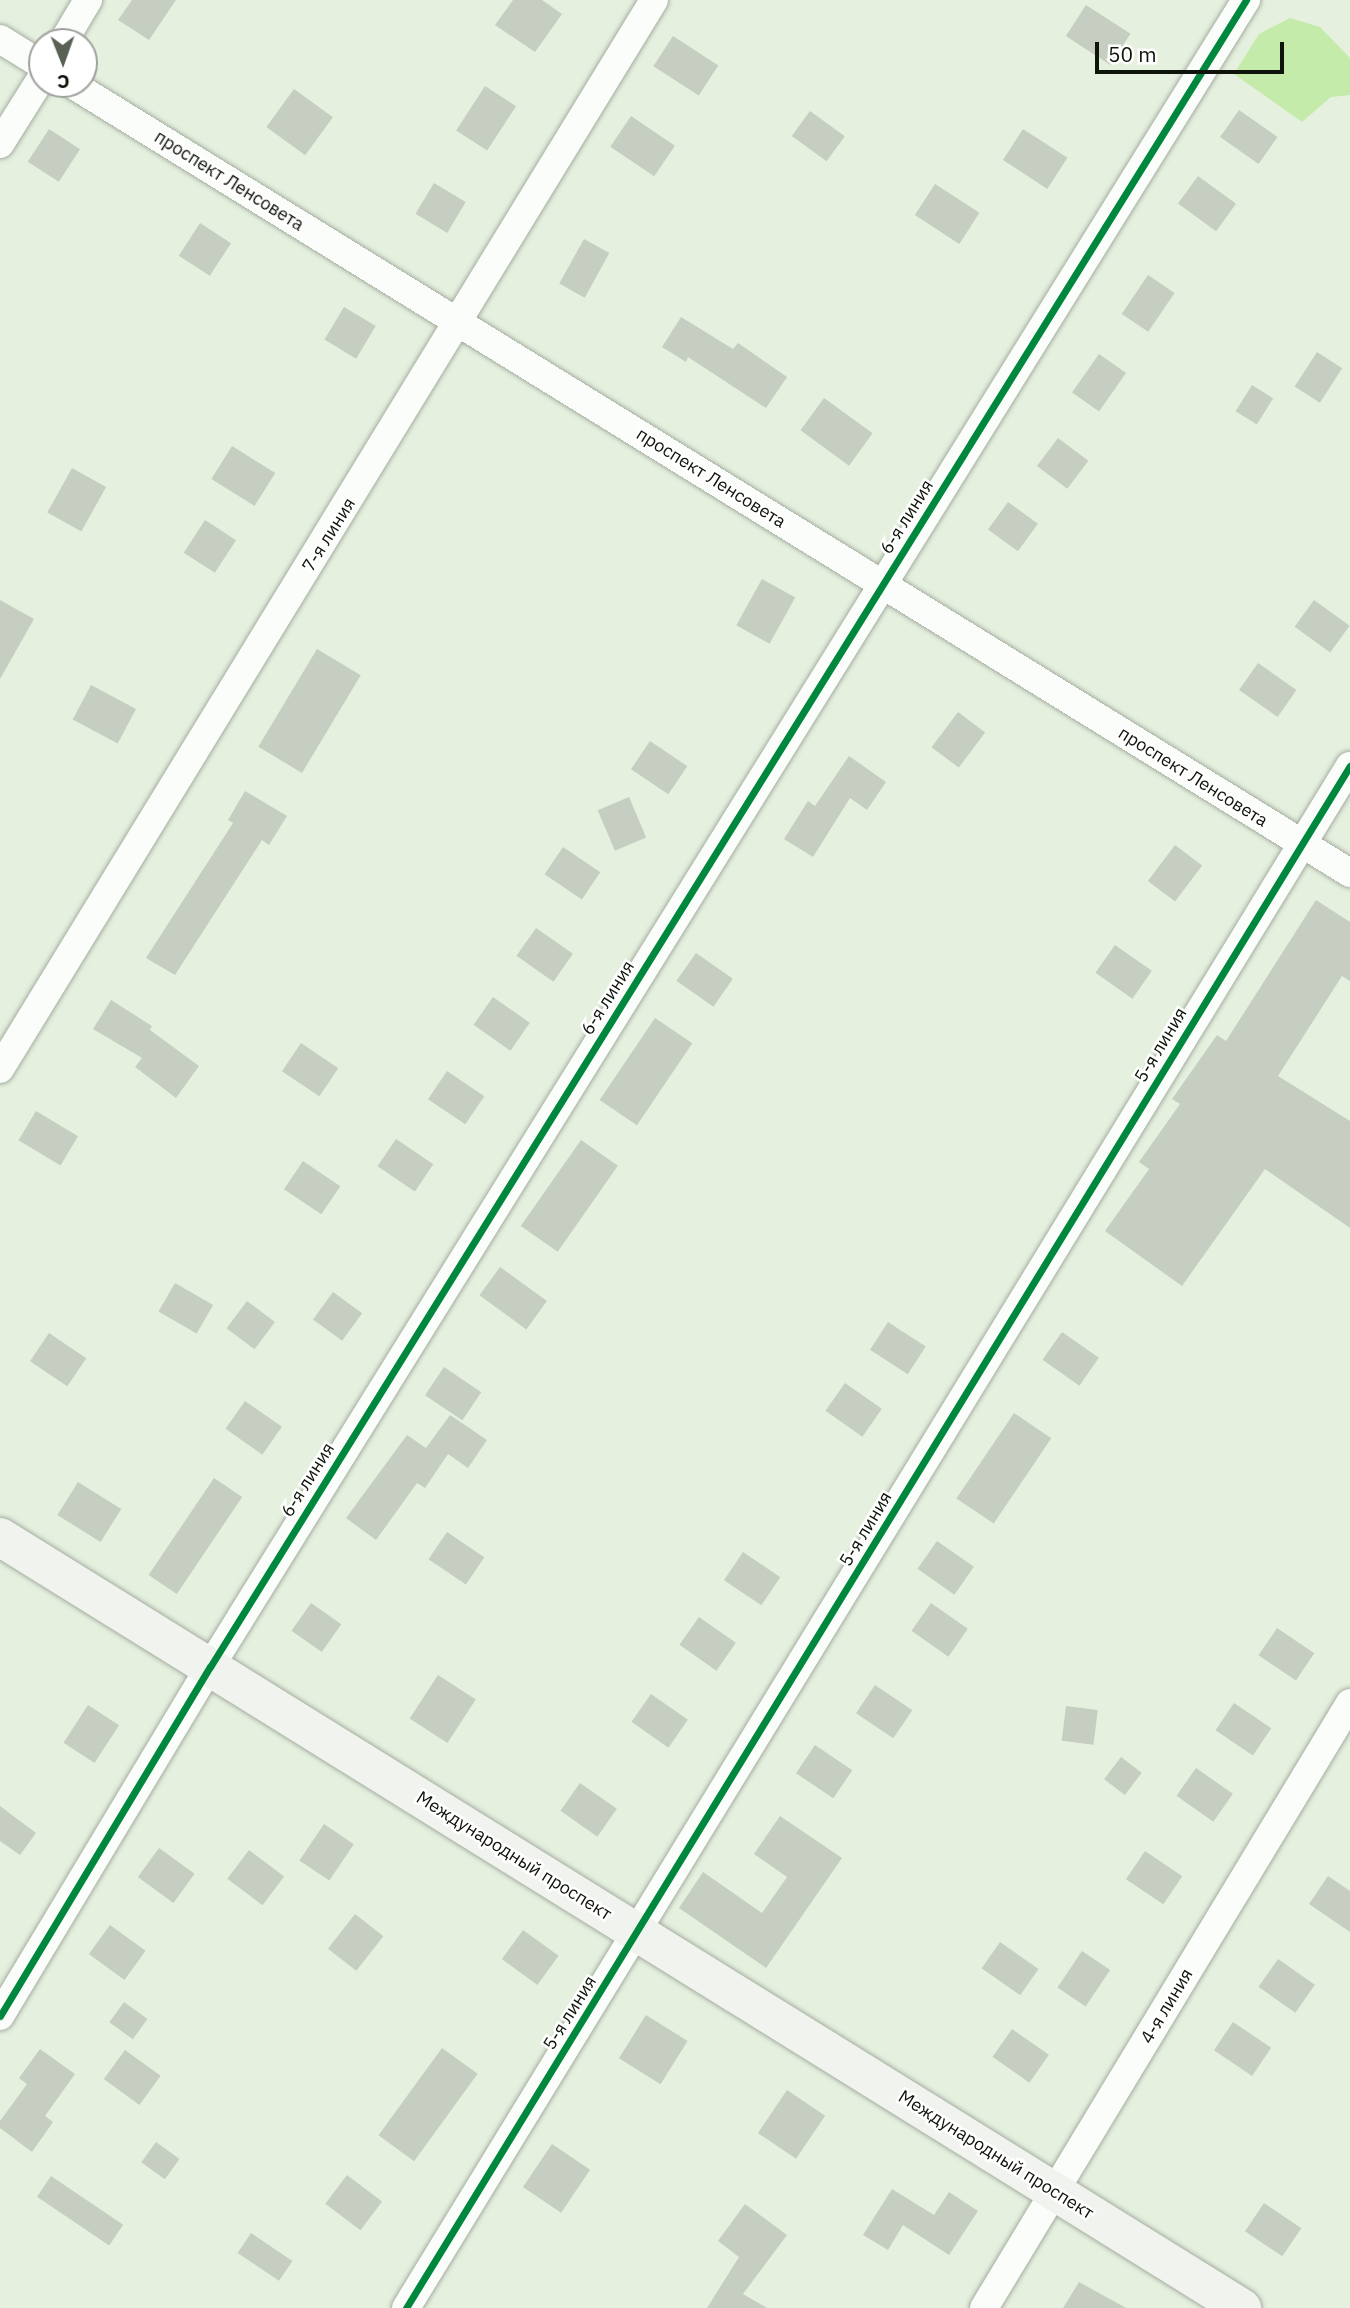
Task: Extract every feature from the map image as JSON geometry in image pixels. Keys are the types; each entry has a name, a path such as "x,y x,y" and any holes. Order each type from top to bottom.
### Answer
{"street":[{"path":"71,28 88,0"},
{"name":"7-я линия","path":"0,1069 460,323 654,0"},
{"name":"6-я линия","path":"0,2016 210,1667 1246,0"},
{"path":"0,39 28,56"},
{"path":"0,144 29,98"},
{"name":"проспект Ленсовета","path":"95,98 1350,873"},
{"name":"5-я линия","path":"407,2308 1350,766"},
{"name":"Международный проспект","path":"0,1537 1242,2308"},
{"name":"4-я линия","path":"984,2308 1350,1703"}],"shaded area":[{"path":"1290,18 1320,27 1350,58 1350,95 1331,97 1302,122 1234,74 1259,34"}],"building":[{"path":"132,0 176,0 149,40 118,20"},
{"path":"513,0 542,0 562,14 535,52 495,25"},
{"path":"1086,5 1130,34 1110,65 1066,36"},
{"path":"673,36 718,65 699,96 653,66"},
{"path":"485,86 516,106 487,151 456,130"},
{"path":"294,89 333,117 305,155 266,127"},
{"path":"1239,110 1278,137 1259,164 1220,137"},
{"path":"810,111 845,136 827,161 792,136"},
{"path":"631,116 675,146 654,176 610,147"},
{"path":"49,129 80,149 59,182 28,162"},
{"path":"1023,129 1067,158 1047,189 1003,160"},
{"path":"1198,176 1236,204 1216,231 1178,204"},
{"path":"434,183 466,202 447,233 415,214"},
{"path":"935,184 979,213 959,244 915,215"},
{"path":"200,223 231,243 210,276 179,256"},
{"path":"584,239 609,253 585,298 559,284"},
{"path":"1148,275 1175,293 1148,332 1122,314"},
{"path":"344,307 376,326 356,359 324,340"},
{"path":"681,317 733,349 738,343 787,377 766,408 688,357 686,362 662,347"},
{"path":"1317,352 1342,368 1320,403 1295,386"},
{"path":"1099,354 1126,373 1099,411 1072,393"},
{"path":"1252,385 1273,398 1257,425 1236,411"},
{"path":"824,398 873,433 849,466 800,430"},
{"path":"1058,438 1088,461 1067,489 1037,466"},
{"path":"232,446 275,473 255,506 211,479"},
{"path":"72,468 106,487 81,532 47,513"},
{"path":"1008,502 1038,524 1018,551 988,530"},
{"path":"205,520 236,540 215,573 184,553"},
{"path":"762,579 795,597 770,644 736,625"},
{"path":"0,600 34,619 0,679"},
{"path":"1314,600 1350,626 1330,653 1295,627"},
{"path":"317,649 361,675 302,773 258,747"},
{"path":"1258,663 1297,690 1278,717 1239,690"},
{"path":"91,685 136,709 118,743 73,719"},
{"path":"958,712 985,732 959,768 932,747"},
{"path":"650,741 687,766 668,794 631,769"},
{"path":"849,756 886,782 867,810 850,798 813,857 784,839 808,801 815,806"},
{"path":"245,791 287,816 269,845 262,840 175,975 146,958 233,823 228,820"},
{"path":"629,797 646,838 615,851 598,810"},
{"path":"1175,845 1202,865 1175,901 1148,881"},
{"path":"563,847 600,872 582,900 545,874"},
{"path":"1316,900 1350,922 1350,981 1342,976 1278,1076 1350,1121 1350,1228 1265,1169 1182,1286 1105,1231 1149,1169 1139,1162 1180,1104 1172,1099 1217,1035 1226,1041"},
{"path":"536,928 573,954 553,982 516,956"},
{"path":"1115,945 1152,971 1132,999 1095,973"},
{"path":"696,953 733,979 713,1007 676,981"},
{"path":"493,997 530,1023 510,1051 473,1025"},
{"path":"111,1000 152,1026 150,1030 199,1066 176,1098 135,1067 142,1058 93,1029"},
{"path":"655,1018 692,1043 637,1125 600,1100"},
{"path":"301,1043 338,1068 319,1096 282,1071"},
{"path":"447,1071 484,1096 465,1124 428,1099"},
{"path":"36,1111 78,1136 60,1165 18,1140"},
{"path":"396,1139 433,1164 415,1192 378,1166"},
{"path":"581,1140 618,1166 558,1252 521,1226"},
{"path":"303,1161 340,1186 321,1214 284,1189"},
{"path":"500,1267 547,1301 526,1329 479,1295"},
{"path":"175,1283 213,1305 197,1334 158,1312"},
{"path":"333,1292 362,1313 342,1341 313,1320"},
{"path":"247,1301 275,1322 254,1349 227,1328"},
{"path":"888,1322 926,1347 908,1374 870,1350"},
{"path":"1062,1332 1099,1358 1079,1386 1042,1360"},
{"path":"49,1333 86,1358 67,1386 30,1361"},
{"path":"444,1367 481,1392 462,1420 425,1395"},
{"path":"845,1383 882,1409 862,1437 825,1411"},
{"path":"245,1401 282,1427 262,1455 225,1429"},
{"path":"1014,1413 1051,1438 994,1524 956,1498"},
{"path":"450,1415 487,1440 468,1468 448,1454 425,1488 417,1483 376,1540 346,1518 407,1435 426,1448"},
{"path":"214,1478 242,1497 177,1594 149,1575"},
{"path":"78,1482 121,1509 101,1542 57,1515"},
{"path":"447,1532 484,1557 466,1585 429,1559"},
{"path":"937,1541 974,1567 954,1595 917,1569"},
{"path":"743,1552 780,1577 761,1605 724,1580"},
{"path":"311,1603 341,1624 322,1652 291,1631"},
{"path":"931,1603 968,1629 948,1657 911,1631"},
{"path":"699,1617 736,1643 716,1671 679,1645"},
{"path":"1277,1628 1314,1653 1296,1681 1259,1655"},
{"path":"438,1675 476,1700 447,1743 410,1719"},
{"path":"875,1685 912,1710 893,1738 856,1713"},
{"path":"651,1694 688,1720 668,1748 631,1722"},
{"path":"1234,1703 1271,1728 1253,1756 1216,1730"},
{"path":"88,1705 119,1725 95,1763 63,1743"},
{"path":"1066,1706 1098,1710 1093,1745 1062,1741"},
{"path":"815,1745 852,1770 833,1798 796,1773"},
{"path":"1121,1757 1142,1773 1125,1795 1104,1779"},
{"path":"1196,1768 1233,1794 1213,1822 1176,1796"},
{"path":"580,1783 617,1809 597,1837 560,1811"},
{"path":"0,1806 36,1833 20,1855 0,1841"},
{"path":"780,1816 842,1858 766,1968 679,1908 703,1872 762,1913 787,1877 754,1854"},
{"path":"324,1824 354,1844 329,1881 299,1860"},
{"path":"159,1848 195,1874 173,1903 138,1877"},
{"path":"249,1850 284,1876 262,1905 227,1879"},
{"path":"1145,1851 1182,1876 1163,1904 1126,1879"},
{"path":"1328,1876 1350,1891 1350,1932 1309,1904"},
{"path":"355,1914 383,1936 356,1971 328,1949"},
{"path":"110,1925 146,1951 124,1980 89,1954"},
{"path":"523,1930 559,1956 537,1985 502,1959"},
{"path":"1000,1942 1039,1969 1020,1995 982,1968"},
{"path":"1082,1951 1110,1970 1086,2006 1057,1987"},
{"path":"1278,1959 1315,1985 1295,2013 1258,1987"},
{"path":"124,2002 147,2019 133,2039 109,2022"},
{"path":"646,2015 688,2041 661,2084 619,2058"},
{"path":"1233,2022 1271,2048 1252,2076 1214,2050"},
{"path":"1012,2029 1049,2055 1029,2083 992,2057"},
{"path":"442,2048 478,2074 414,2161 379,2135"},
{"path":"40,2049 75,2074 45,2116 53,2122 32,2152 0,2128 0,2121 27,2084 19,2078"},
{"path":"125,2050 161,2076 139,2105 104,2079"},
{"path":"787,2090 825,2116 796,2159 758,2133"},
{"path":"156,2142 179,2159 165,2179 141,2162"},
{"path":"552,2144 590,2170 561,2213 523,2187"},
{"path":"347,2175 382,2201 360,2230 325,2204"},
{"path":"51,2176 123,2225 109,2245 37,2197"},
{"path":"892,2189 934,2215 949,2192 978,2211 949,2255 903,2225 888,2250 863,2235"},
{"path":"1264,2203 1301,2228 1282,2256 1245,2231"},
{"path":"745,2204 787,2235 743,2294 767,2308 707,2308 739,2257 718,2241"},
{"path":"251,2233 292,2261 279,2281 238,2253"},
{"path":"1079,2282 1126,2308 1063,2308"}],"cycle path":[{"path":"0,2016 210,1667 1246,0"},
{"path":"406,2308 1350,766"}]}
